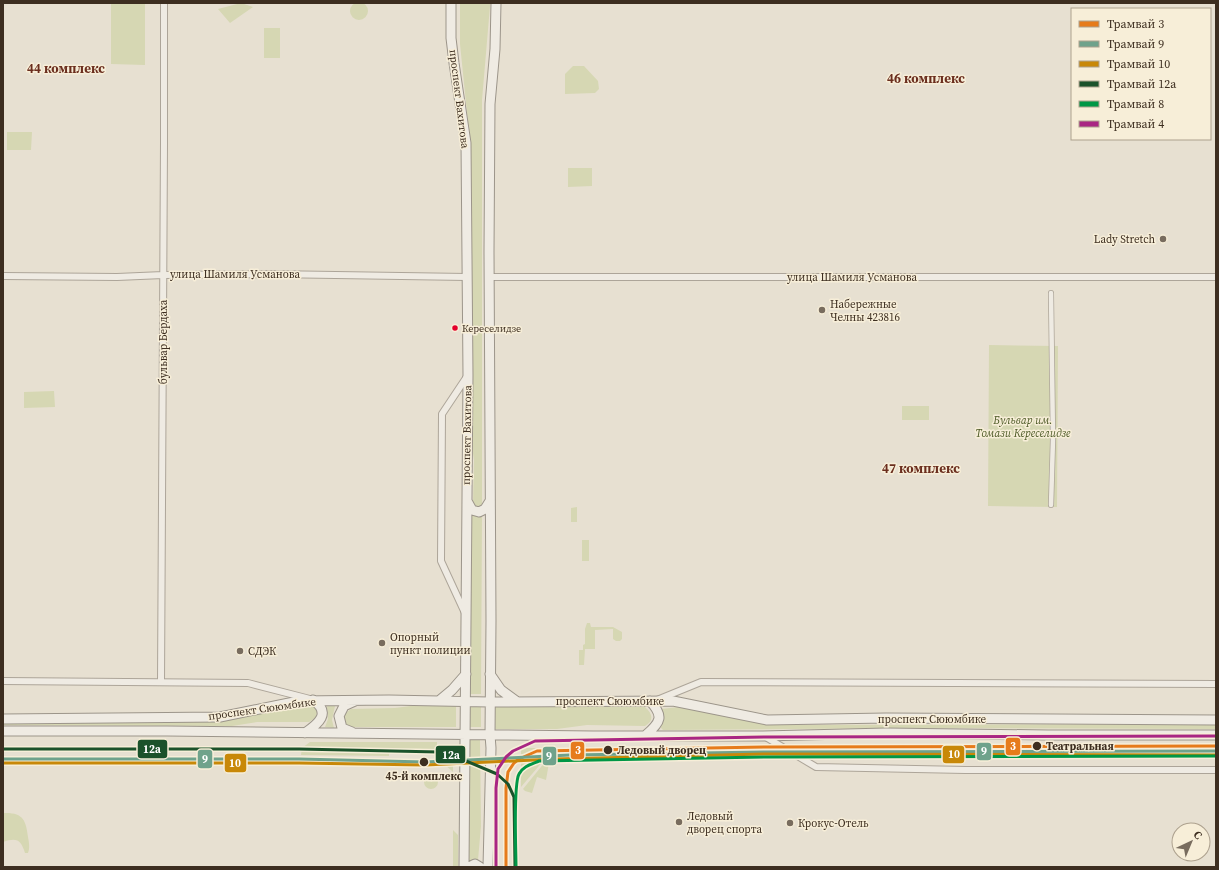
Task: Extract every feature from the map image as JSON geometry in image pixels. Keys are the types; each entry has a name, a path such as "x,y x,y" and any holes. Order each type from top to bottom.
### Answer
{"main road":[{"name":"проспект Вахитова","path":"451,3 452,44 466,144 468,375 464,867"},
{"name":"проспект Вахитова","path":"488,867 491,748 489,702 490,104 495,48 496,3"},
{"path":"466,502 472,510 479,512 485,509 490,501"},
{"path":"440,700 452,690 466,674"},
{"path":"490,674 501,690 516,701"},
{"path":"305,733 320,721 322,714 320,705 313,700"},
{"path":"356,700 344,706 338,716 342,728 356,734"},
{"name":"проспект Сююмбике","path":"3,719 220,717 300,701 440,700 489,702 673,701 767,720 886,718 1216,720"},
{"path":"646,735 655,727 659,720 659,713 652,701"},
{"name":"проспект Сююмбике","path":"3,731 440,735 763,736 886,733 1048,736 1216,735"},
{"path":"440,735 454,739 465,749"},
{"path":"491,748 503,738 517,735"},
{"path":"469,867 475,864 480,867"}],"street":[{"name":"бульвар Бердаха","path":"161,682 164,3"},
{"name":"улица Шамиля Усманова","path":"3,276 117,277 270,274 467,277"},
{"name":"улица Шамиля Усманова","path":"489,277 1216,277"},
{"path":"1051,293 1051,505"},
{"path":"466,616 441,561 442,414 468,375"},
{"path":"3,682 248,683 313,700"},
{"path":"652,701 701,682 1216,684"},
{"path":"763,736 816,767 965,770 1216,770"}],"green space":[{"path":"359,2 365,5 368,11 365,17 359,20 353,17 350,11 353,5"},
{"path":"111,3 145,3 145,65 111,64"},
{"path":"241,3 253,7 230,23 218,9"},
{"path":"460,3 490,3 482,100 482,504 480,506 476,506 473,503 474,460 470,434 470,142 460,44"},
{"path":"264,28 280,28 280,58 264,58"},
{"path":"573,66 584,66 598,81 599,89 595,93 565,94 565,74"},
{"path":"7,132 32,132 31,150 7,150"},
{"path":"568,168 592,168 592,186 568,187"},
{"name":"Бульвар им. Томази Кереселидзе","path":"989,345 1058,346 1057,507 988,506"},
{"path":"54,391 55,407 24,408 24,392"},
{"path":"902,406 929,406 929,420 902,420"},
{"path":"577,507 577,522 571,522 571,508"},
{"path":"470,513 476,516 482,513 481,694 469,694"},
{"path":"582,540 589,540 589,561 582,561"},
{"path":"587,623 590,623 591,627 613,627 622,632 622,639 620,641 616,641 613,639 613,629 595,630 595,649 585,649 584,665 579,665 579,650 583,650 583,645 585,644 585,629"},
{"path":"309,704 316,708 317,712 316,717 309,722 257,722 232,726 3,725 3,721 217,722"},
{"path":"426,704 456,705 456,727 347,727 343,720 344,714 351,709 395,708"},
{"path":"469,705 481,705 481,727 469,727"},
{"path":"327,706 335,706 332,720 334,728 325,727 328,719"},
{"path":"494,706 645,707 650,712 651,720 645,726 587,725 557,729 494,729"},
{"path":"679,707 771,725 1216,724 1216,729 903,728 663,730 661,728 661,709"},
{"path":"468,740 480,740 481,826 478,860 473,859 469,861"},
{"path":"310,742 437,742 437,752 389,752 389,756 301,755 302,748"},
{"path":"521,748 550,748 550,760 544,760 521,787"},
{"path":"442,753 447,753 453,766 453,772 442,762"},
{"path":"545,762 549,763 546,780 537,777 532,793 525,791 523,789"},
{"path":"431,775 436,777 438,782 436,787 431,789 426,787 424,782 426,777"},
{"path":"3,813 15,814 22,818 27,831 29,843 28,853 25,853 22,845 18,841 12,840 3,842"},
{"path":"453,830 458,835 458,867 453,867"}],"tram line":[{"name":"4","path":"496,867 496,788 498,769 506,757 513,751 535,741 766,737 1216,736"},
{"name":"3","path":"506,867 506,788 508,772 514,763 519,759 537,751 766,747 1216,746"},
{"name":"12а","path":"3,749 299,749 439,752 452,755 497,774 508,784 514,797 515,867"},
{"name":"9","path":"3,759 299,759 425,762 570,755 766,752 1216,751"},
{"name":"10","path":"3,763 299,763 425,765 555,759 766,754 1216,755"},
{"name":"8","path":"516,867 515,804 517,780 523,769 539,761 766,757 1216,756"}],"place":[{"name":"Lady Stretch","path":"1163,239"},
{"name":"Набережные Челны 423816","path":"822,310"},
{"name":"Кереселидзе","path":"455,328"},
{"name":"Опорный пункт полиции","path":"382,643"},
{"name":"СДЭК","path":"240,651"},
{"name":"Театральная","path":"1037,746"},
{"name":"Ледовый дворец","path":"608,750"},
{"name":"45-й комплекс","path":"424,762"},
{"name":"Ледовый дворец спорта","path":"679,822"},
{"name":"Крокус-Отель","path":"790,823"}],"district":[{"name":"44 комплекс","path":"66,68"},
{"name":"46 комплекс","path":"926,78"},
{"name":"47 комплекс","path":"921,468"}]}
